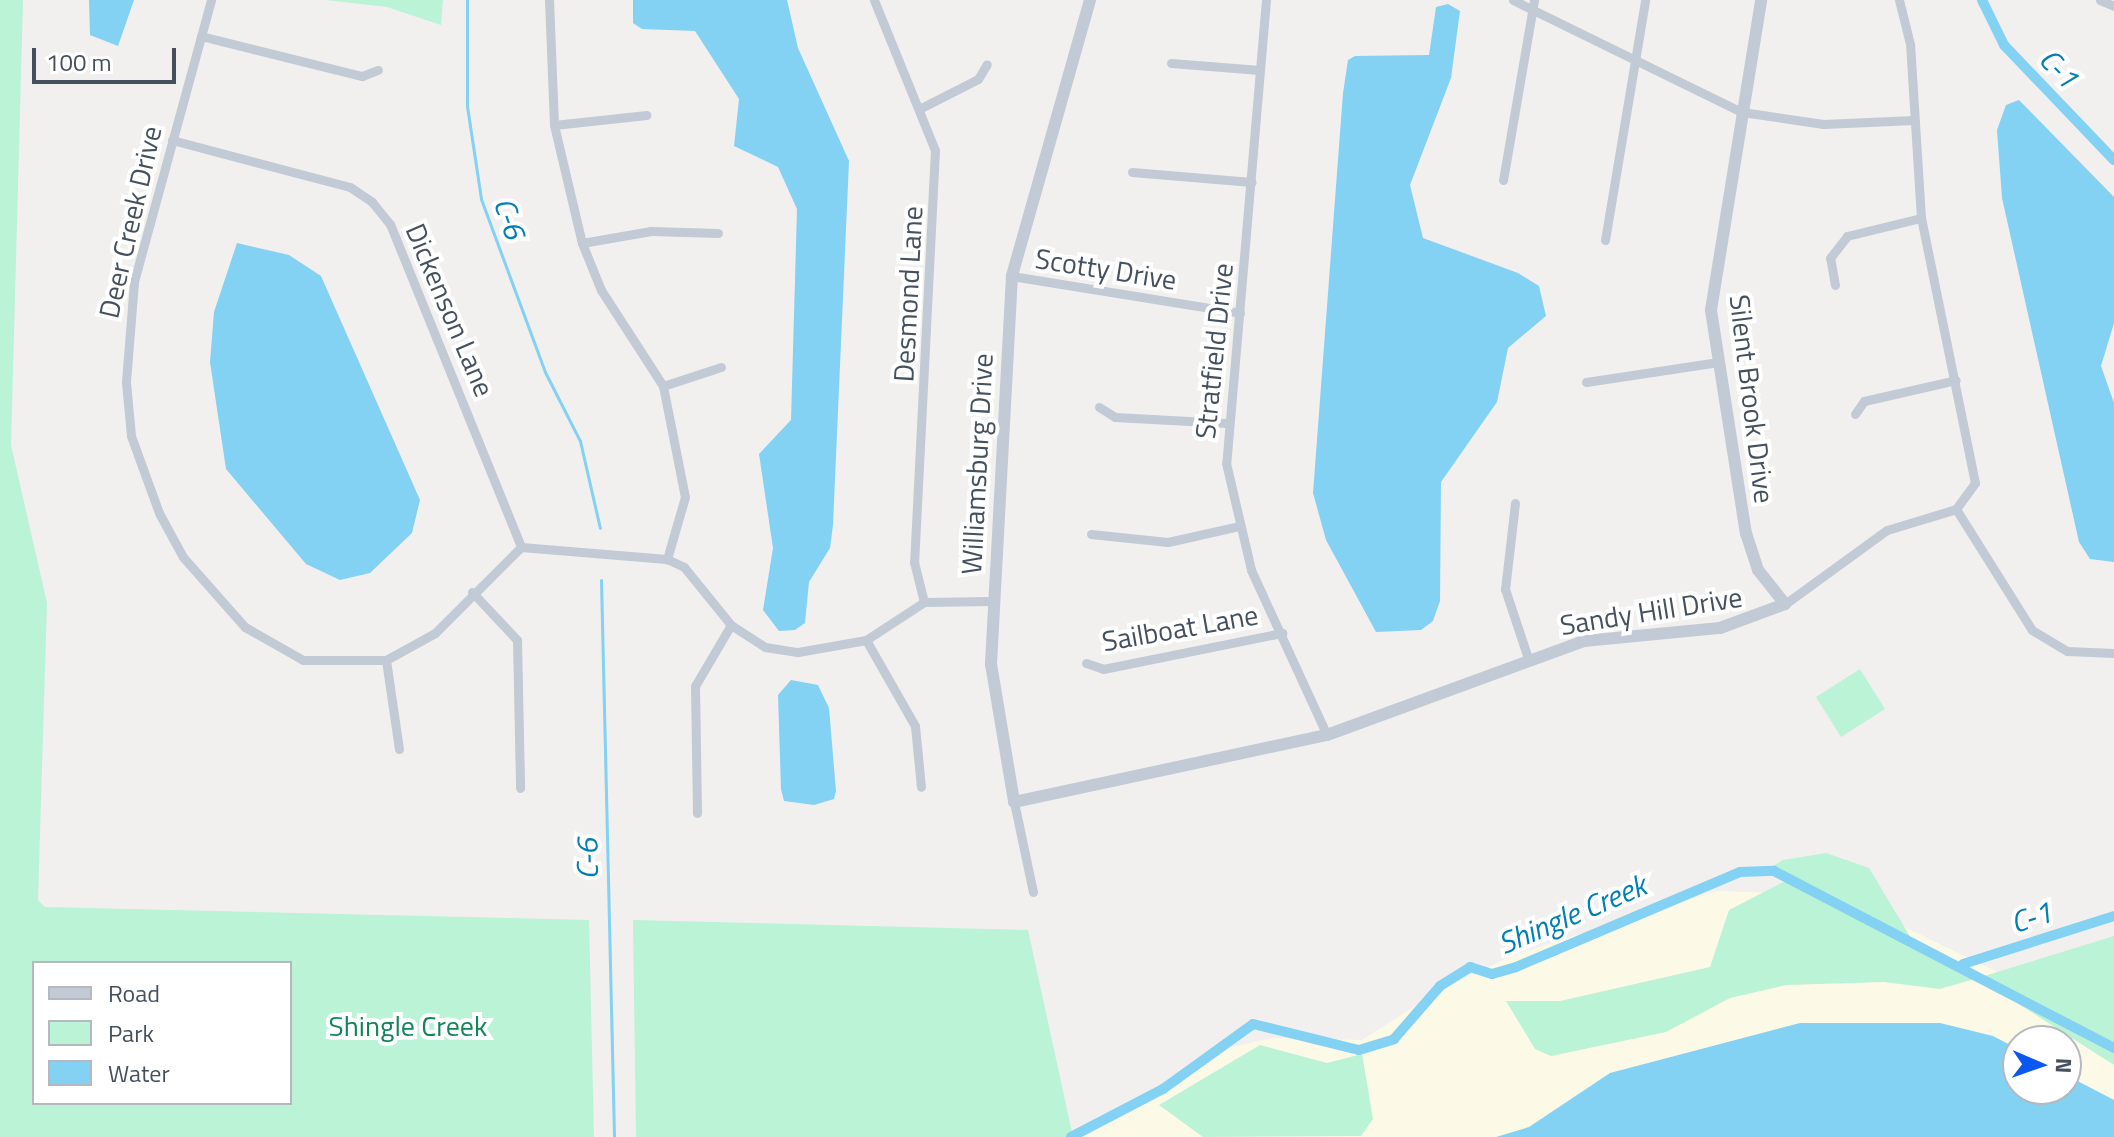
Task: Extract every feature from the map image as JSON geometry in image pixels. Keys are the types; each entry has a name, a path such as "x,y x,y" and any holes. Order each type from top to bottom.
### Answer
{"street":[{"name":"Deer Creek Drive","path":"211,0 172,140 126,330 131,436 141,474 183,557 245,627 303,660 386,660 435,633 472,592 521,547"},
{"path":"549,0 554,125 582,243 601,290 663,386 685,497 667,559"},
{"name":"Desmond Lane","path":"874,0 921,108 937,181 914,562 924,602"},
{"name":"Williamsburg Drive","path":"1075,44 1081,0"},
{"name":"Williamsburg Drive","path":"1033,892 991,664 1012,276 1075,44 1090,0"},
{"name":"Stratfield Drive","path":"1266,0 1240,313 1226,423 1235,527 1327,735"},
{"path":"1513,0 1534,4 1636,60 1742,112 1823,124 1914,120"},
{"path":"1605,240 1645,0"},
{"name":"Silent Brook Drive","path":"1761,0 1713,285 1718,362 1752,557 1785,604"},
{"path":"1899,0 1914,120 1921,218 1975,465 1969,496 1956,509 2032,630 2067,651 2114,653"},
{"path":"2100,0 2114,6"},
{"path":"1503,180 1534,4"},
{"path":"201,36 362,76 378,70"},
{"path":"1171,63 1260,70"},
{"path":"921,108 978,79 987,64"},
{"path":"554,125 646,115"},
{"name":"Dickenson Lane","path":"172,140 350,187 372,202 390,224 521,547"},
{"path":"1132,172 1252,182"},
{"path":"1835,285 1830,258 1847,236 1921,218"},
{"path":"582,243 651,231 718,233"},
{"name":"Scotty Drive","path":"1012,276 1240,313"},
{"path":"1586,382 1718,362"},
{"path":"663,386 721,367"},
{"path":"1855,414 1864,401 1956,380"},
{"path":"1099,407 1115,417 1226,423"},
{"path":"1515,503 1505,589 1528,658"},
{"name":"Sandy Hill Drive","path":"1014,802 1327,735 1528,658 1609,636 1752,622 1785,604 1887,530 1956,509"},
{"path":"1091,534 1168,542 1235,527"},
{"path":"521,547 667,559 684,567 731,625 765,647 798,652 866,640 924,602 993,601"},
{"path":"472,592 517,640 520,788"},
{"path":"697,813 695,686 731,625"},
{"name":"Sailboat Lane","path":"1086,663 1103,669 1282,633"},
{"path":"866,640 915,726 921,787"},
{"path":"386,660 399,749"}],"shaded area":[{"path":"1716,891 1778,893 1873,912 2004,975 2077,1025 2002,1025 2002,1105 2082,1105 2082,1028 2114,1050 2114,1137 1072,1137 1228,1048 1272,1038 1362,1040 1445,987 1514,955"}],"green space":[{"name":"Shingle Creek","path":"0,0 23,0 11,445 47,603 38,900 45,907 589,920 594,1137 0,1137"},
{"path":"326,0 443,0 441,25 387,7"},
{"path":"1860,669 1885,709 1841,737 1816,697"},
{"path":"1826,853 1869,868 1914,943 1978,978 1940,989 1884,982 1786,985 1730,998 1666,1032 1551,1056 1535,1049 1506,1001 1560,1001 1710,967 1729,910 1795,876 1760,874 1783,860"},
{"path":"633,920 1028,930 1073,1137 636,1137"},
{"path":"2114,936 2114,1065 2082,1045 2082,1025 2051,1025 1978,978"},
{"path":"1260,1045 1327,1063 1362,1054 1373,1119 1361,1136 1203,1137 1159,1105"}],"water":[{"path":"89,0 134,0 118,46 90,35"},
{"path":"633,0 787,0 798,48 849,161 833,525 830,548 809,582 805,623 795,630 779,631 763,610 773,548 759,454 791,420 797,209 778,167 734,146 739,99 695,31 642,29 633,23"},
{"path":"1448,4 1460,11 1451,78 1410,185 1423,238 1518,273 1539,286 1546,316 1508,348 1497,402 1441,482 1440,601 1433,621 1421,630 1376,632 1326,540 1313,493 1343,93 1348,60 1355,56 1429,55 1436,7"},
{"path":"2019,100 2114,197 2114,323 2101,366 2114,403 2114,562 2090,559 2079,542 2002,198 1997,130 2006,105"},
{"path":"237,243 289,255 321,276 420,500 412,533 370,573 340,580 306,564 226,469 210,362 214,312"},
{"path":"791,680 818,685 829,708 836,791 834,799 814,805 784,801 781,789 778,695"},
{"path":"1800,1023 1940,1023 2002,1041 2002,1105 2082,1105 2082,1083 2114,1100 2114,1137 1496,1137 1529,1127 1610,1073"}],"waterway":[{"name":"C-6","path":"467,0 467,106 481,199 545,372 580,441 600,528"},
{"name":"C-1","path":"1982,0 2004,45 2114,160"},
{"name":"C-6","path":"601,580 614,1137"},
{"name":"Shingle Creek","path":"1071,1137 1163,1089 1253,1024 1359,1050 1394,1039 1440,986 1470,967 1492,974 1516,967 1740,872 1774,871 2114,1048"},
{"name":"C-1","path":"1963,964 2114,916"}]}
